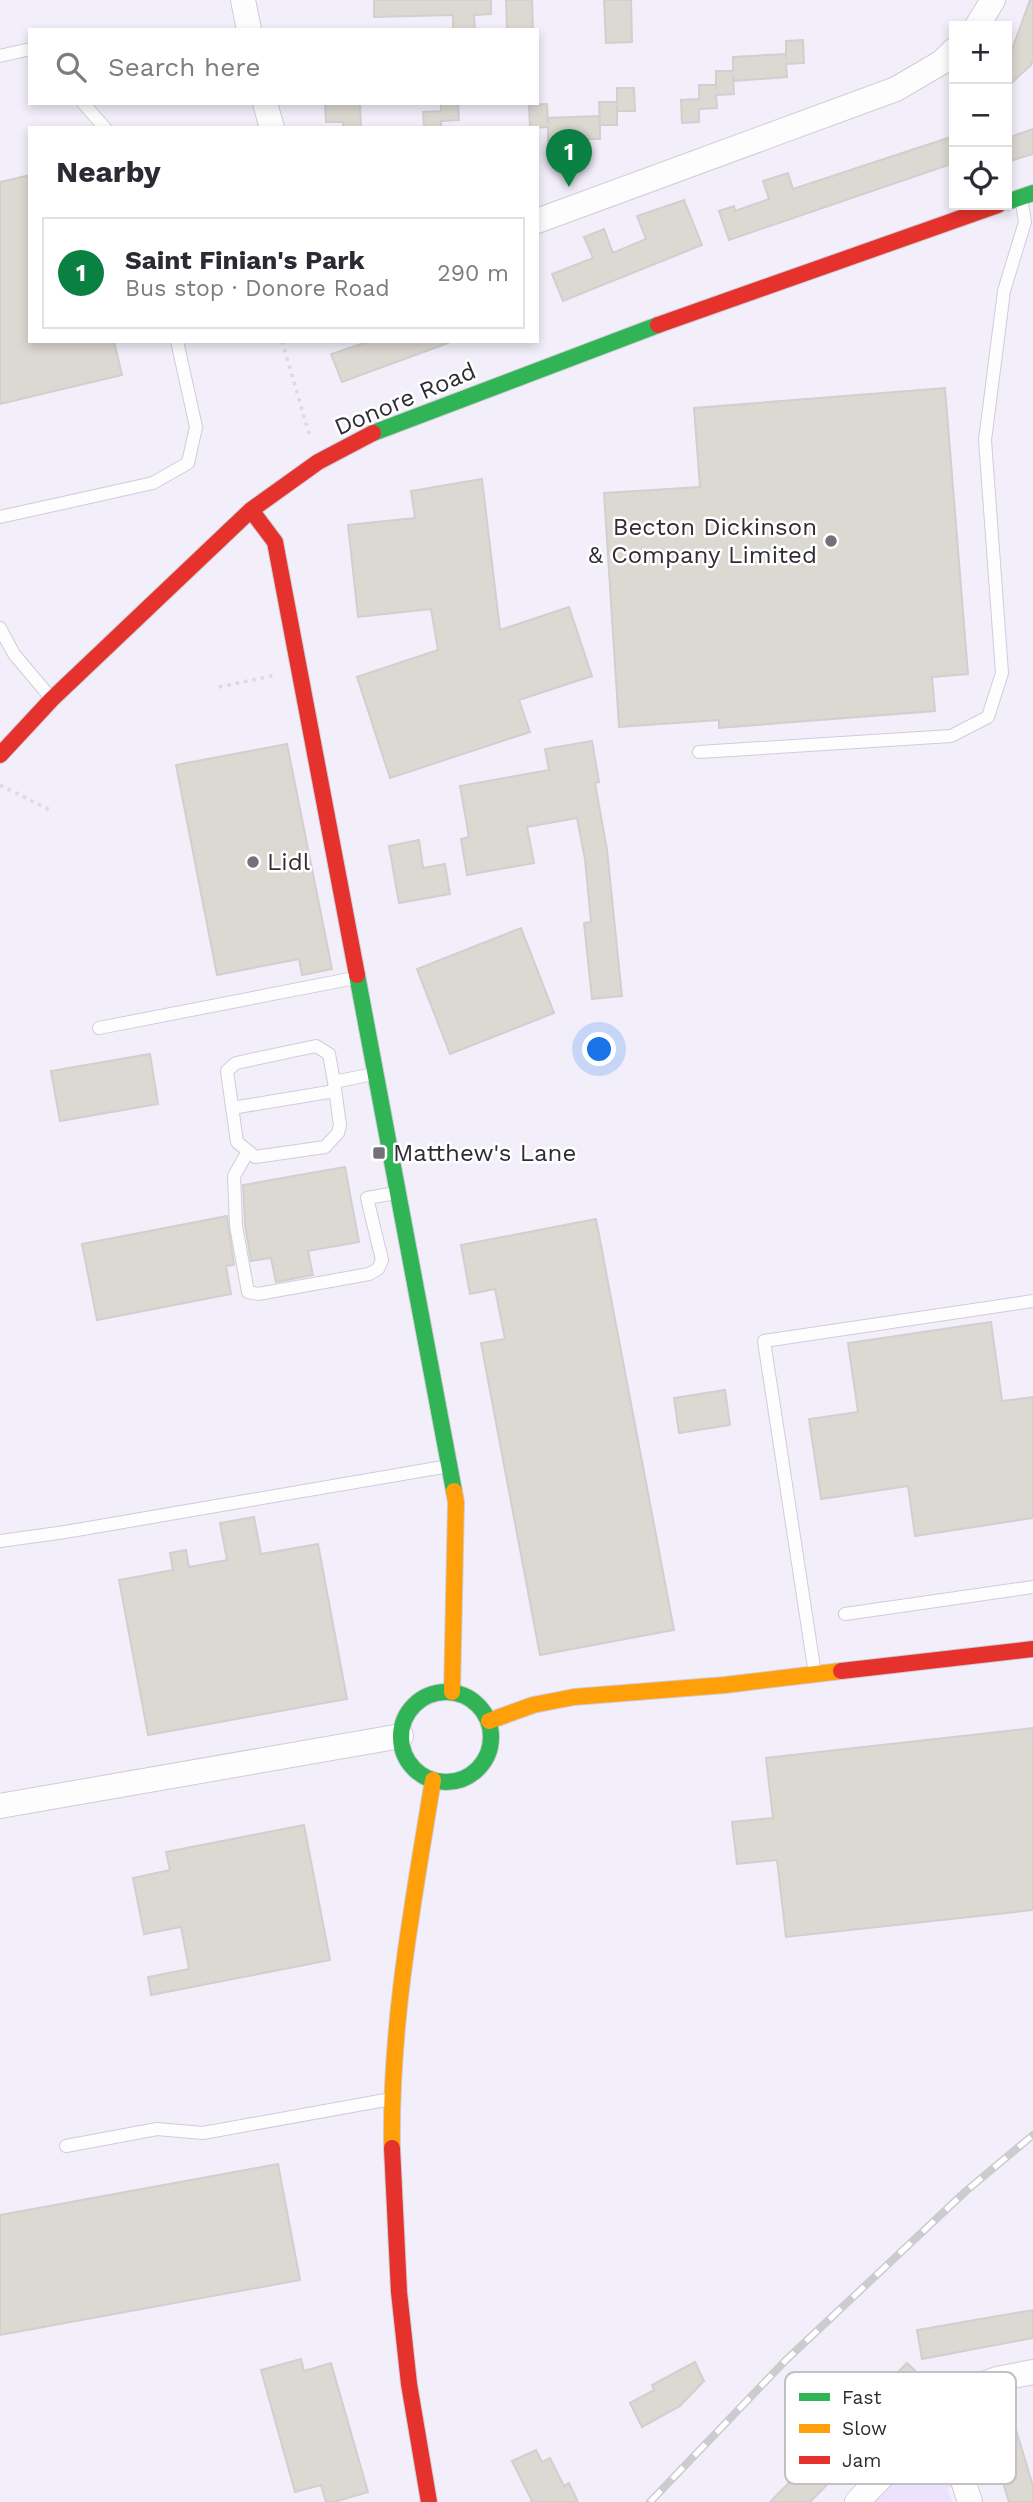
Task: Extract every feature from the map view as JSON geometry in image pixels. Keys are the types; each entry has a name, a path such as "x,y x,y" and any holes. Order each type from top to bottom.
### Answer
{"street":[{"path":"243,0 249,28"},
{"path":"980,21 993,0"},
{"path":"539,220 896,89 942,62 949,55"},
{"path":"266,105 271,126"},
{"name":"Donore Road","path":"0,755 52,699 251,510 318,462 374,432 698,310 984,210"},
{"path":"251,510 275,542 373,1074 456,1502 452,1692"},
{"path":"489,1721 533,1705 574,1697 725,1685 1033,1649"},
{"path":"452,1692 470,1698 480,1706 489,1721 492,1738 487,1758 475,1772 455,1781 433,1780 411,1765 401,1736 405,1718 419,1700 433,1693 452,1692"},
{"path":"0,1806 401,1736"},
{"path":"429,2502 409,2384 399,2292 392,2098 398,2001 433,1780"},
{"path":"858,2502 876,2484"},
{"path":"964,2484 970,2502"}],"lane":[{"path":"0,56 28,49"},
{"path":"85,105 103,126"},
{"path":"699,752 950,736 988,717 1002,673 985,440 1004,292 1025,222 1020,197"},
{"path":"0,517 153,483 188,463 196,427 177,343"},
{"path":"0,628 15,654 52,699"},
{"path":"99,1028 356,978"},
{"path":"316,1046 329,1054 340,1125 338,1133 325,1147 254,1157 237,1142 232,1108 227,1071 236,1063 316,1046"},
{"path":"232,1108 334,1086 373,1074"},
{"path":"247,1153 234,1176 236,1226 248,1292 258,1294 369,1274 378,1269 382,1261 367,1198 396,1193"},
{"path":"815,1675 764,1341 1033,1301"},
{"path":"0,1541 449,1466"},
{"path":"845,1614 1033,1587"},
{"path":"66,2146 157,2129 203,2133 392,2098"}],"path":[{"path":"282,343 318,462"},
{"path":"219,687 298,671"},
{"path":"0,785 52,811"}],"shaded area":[{"path":"887,2484 953,2485 948,2489 952,2502 869,2502"}],"building":[{"path":"374,0 491,0 491,14 474,15 475,28 453,28 453,15 374,17"},
{"path":"506,0 532,0 533,28 507,28"},
{"path":"604,0 631,0 632,42 606,43"},
{"path":"1030,0 1033,0 1033,59 1031,65 1012,82 1012,49"},
{"path":"803,40 804,63 786,64 787,77 734,81 733,75 734,94 716,95 717,108 699,109 699,122 682,123 681,100 699,99 699,85 716,85 716,71 733,71 733,57 786,54 786,41"},
{"path":"617,88 634,88 635,111 617,111 617,125 600,125 599,102 617,102"},
{"path":"547,104 548,118 600,116 600,139 583,139 583,153 566,153 565,141 548,141 548,127 530,126 529,105"},
{"path":"325,105 360,105 361,126 326,122"},
{"path":"441,105 458,105 459,120 441,121 441,126 424,126 423,112 441,111"},
{"path":"1033,129 1033,154 1012,160 1012,136"},
{"path":"949,138 949,165 729,240 719,211 734,206 735,211 769,199 763,181 788,173 793,189"},
{"path":"28,175 28,343 114,343 122,375 0,404 0,182"},
{"path":"684,200 702,245 563,301 552,274 593,258 584,237 604,229 613,253 646,239 637,216"},
{"path":"364,343 448,343 342,382 331,354"},
{"name":"Becton Dickinson & Company Limited","path":"945,388 968,674 932,677 935,711 719,728 719,720 619,727 604,493 700,487 694,408"},
{"path":"482,479 500,630 569,607 592,676 519,700 530,732 390,778 357,677 438,650 431,609 358,617 348,525 415,518 411,491"},
{"path":"592,741 599,782 595,783 607,850 622,996 592,999 584,923 591,922 585,859 577,818 527,827 534,863 467,875 461,839 469,837 460,786 549,770 545,749"},
{"name":"Lidl","path":"287,744 332,969 302,975 299,959 217,975 176,765"},
{"path":"419,840 423,868 445,864 450,894 399,903 389,846"},
{"path":"521,928 554,1013 450,1054 417,969"},
{"path":"150,1054 158,1104 60,1121 51,1071"},
{"path":"345,1167 359,1242 308,1251 313,1275 276,1282 271,1258 251,1261 245,1225 243,1185"},
{"path":"227,1216 234,1265 226,1266 231,1294 97,1320 82,1244"},
{"path":"596,1219 674,1630 540,1655 481,1343 505,1339 495,1289 470,1294 461,1245"},
{"path":"991,1322 1002,1401 1033,1397 1033,1518 915,1536 908,1486 821,1499 809,1419 858,1412 848,1343"},
{"path":"725,1390 730,1425 679,1433 674,1398"},
{"path":"254,1517 261,1554 318,1544 347,1699 148,1735 119,1580 173,1570 170,1553 186,1550 189,1567 227,1560 220,1523"},
{"path":"1033,1728 1033,1910 786,1937 777,1860 737,1864 732,1822 773,1818 766,1758"},
{"path":"304,1825 330,1960 151,1995 148,1977 189,1969 181,1927 144,1934 133,1878 170,1870 166,1852"},
{"path":"278,2164 300,2280 0,2335 0,2215"},
{"path":"1033,2310 1033,2338 922,2359 917,2330"},
{"path":"301,2359 304,2371 331,2363 368,2492 326,2502 321,2485 295,2492 261,2370"},
{"path":"695,2362 704,2381 680,2406 642,2427 630,2403 654,2390 652,2385"},
{"path":"907,2363 916,2372 898,2372"},
{"path":"1016,2430 1033,2486 1033,2502 1009,2502 1003,2484 1016,2484"},
{"path":"536,2450 542,2462 550,2458 564,2486 569,2483 578,2502 530,2502 532,2501 512,2461"},
{"path":"788,2484 828,2484 810,2502 770,2502"}],"railway":[{"path":"650,2502 786,2360 966,2191 1033,2135"}],"traffic: fast":[{"path":"1012,200 1033,193"},
{"path":"373,433 658,325"},
{"path":"357,975 454,1491"},
{"path":"446,1692 463,1696 478,1705 487,1720 491,1737 487,1754 478,1769 463,1778 446,1782 429,1778 414,1769 405,1754 401,1737 405,1720 414,1705 429,1696 446,1692"}],"traffic: slow":[{"path":"452,1692 456,1502 454,1491"},
{"path":"489,1721 533,1705 574,1697 725,1685 841,1671"},
{"path":"392,2148 392,2101 399,2009 433,1780"}],"traffic: jam":[{"path":"658,325 984,210"},
{"path":"0,755 52,699 251,510 318,462 373,433"},
{"path":"251,510 275,542 357,975"},
{"path":"841,1671 1033,1649"},
{"path":"392,2148 399,2292 409,2384 429,2502"}],"place":[{"name":"Saint Finian's Park","path":"569,187"},
{"name":"Becton Dickinson & Company Limited","path":"831,541"},
{"name":"Lidl","path":"253,862"},
{"name":"Matthew's Lane","path":"379,1153"}]}
